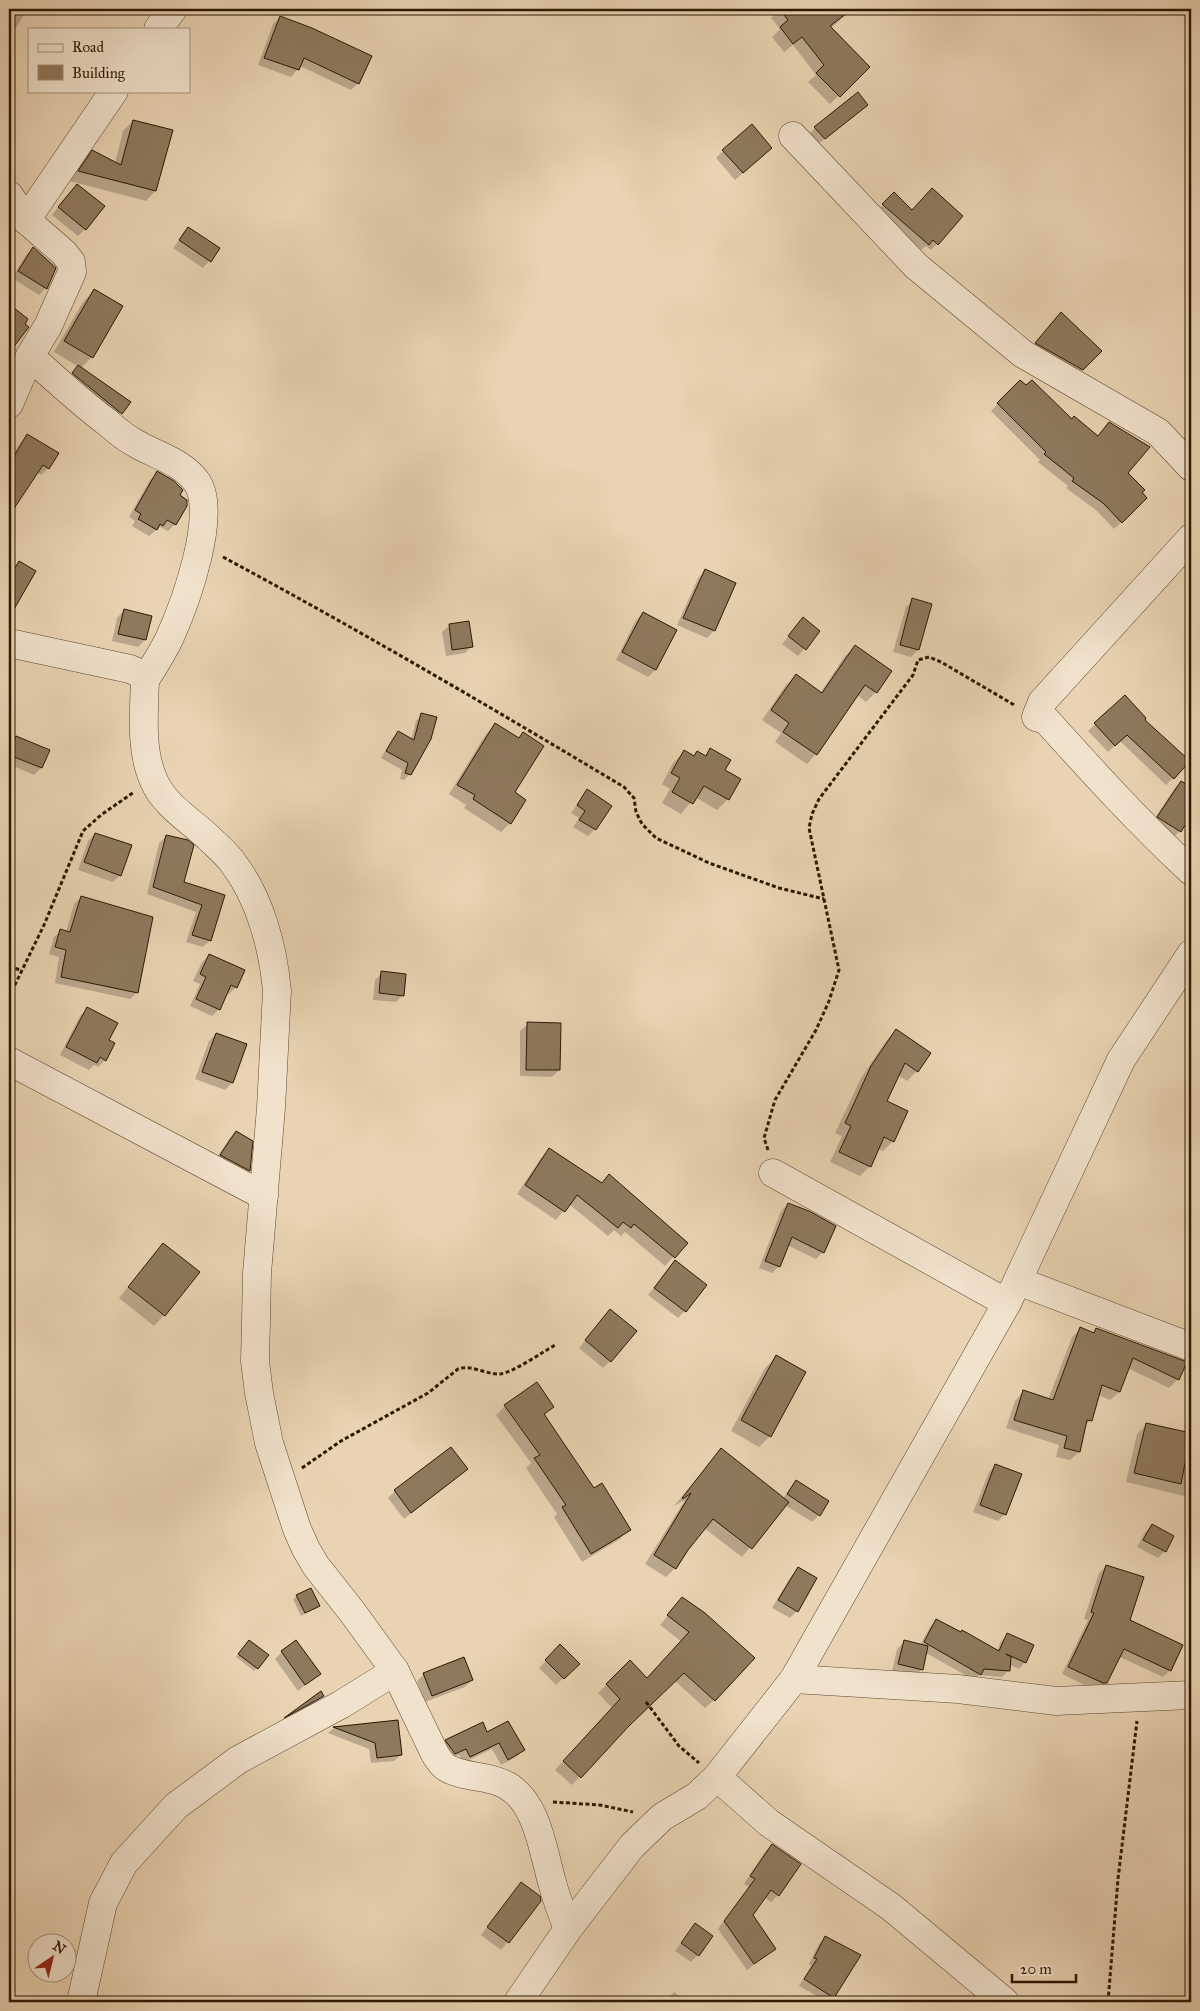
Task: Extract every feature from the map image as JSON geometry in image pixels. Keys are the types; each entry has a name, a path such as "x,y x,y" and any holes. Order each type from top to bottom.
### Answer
{"street":[{"path":"159,28 172,9"},
{"path":"26,220 113,92"},
{"path":"793,136 916,266 1022,354 1158,432 1191,467"},
{"path":"9,195 26,220 64,253 71,262 72,272 48,326 30,356 9,404"},
{"path":"30,356 83,404 134,443 171,461 188,473 197,481 203,496 205,516 200,545 188,588 170,638 146,680 144,719 146,752 152,779 165,799 233,862 244,879 259,910 275,972 277,991 271,1108 257,1273 255,1361 269,1443 297,1529 316,1566 395,1671 434,1754 442,1764 453,1770 498,1781 516,1791 527,1805 540,1835 552,1884 568,1929"},
{"path":"1191,538 1042,702 1036,717 1046,720 1103,783 1191,871"},
{"path":"9,643 130,669 139,673 146,680"},
{"path":"518,2002 568,1929 632,1846 662,1817 697,1796 717,1777 794,1679 1012,1292 1121,1060 1191,954"},
{"path":"9,1062 264,1196"},
{"path":"773,1173 879,1230 1012,1292 1191,1347"},
{"path":"81,2002 103,1903 124,1863 176,1806 238,1760 342,1704 395,1671"},
{"path":"794,1679 958,1689 1056,1701 1191,1695"},
{"path":"717,1777 769,1824 892,1907 1004,2002"}],"path":[{"path":"200,545 322,612 624,787 634,798 636,812 642,824 656,838 709,864 779,888 824,899"},
{"path":"773,1173 764,1138 775,1100 816,1030 829,1001 839,970 810,828 812,814 819,799 913,674 918,660 929,657 940,662 1036,717"},
{"path":"9,998 44,925 83,831 101,814 152,779"},
{"path":"9,966 21,970"},
{"path":"281,1482 341,1441 428,1393 458,1369 463,1367 491,1374 505,1373 555,1345"},
{"path":"1108,2002 1118,1879 1140,1698"},
{"path":"646,1702 679,1746 717,1777"},
{"path":"527,1805 548,1802 600,1805 662,1817"}],"building":[{"path":"779,9 852,9 830,26 870,67 840,97 816,73 824,65 802,37 793,44 780,27 788,20"},
{"path":"280,16 312,28 372,56 359,84 304,58 299,70 264,58"},
{"path":"858,92 868,105 825,139 814,127"},
{"path":"133,120 173,130 156,191 78,171 92,150 121,165"},
{"path":"752,124 772,148 743,173 722,150"},
{"path":"77,184 105,206 86,230 58,207"},
{"path":"932,188 963,216 938,245 933,240 929,245 882,204 894,192 912,210"},
{"path":"188,227 220,248 211,262 179,240"},
{"path":"33,247 56,268 47,289 18,271"},
{"path":"94,289 123,306 93,358 64,341"},
{"path":"9,304 28,319 25,324 29,327 9,353"},
{"path":"1061,312 1102,351 1083,370 1035,343"},
{"path":"78,365 131,402 122,414 72,373"},
{"path":"1020,380 1026,385 1032,380 1072,419 1074,416 1098,436 1109,422 1150,447 1128,473 1145,490 1142,492 1147,498 1122,523 1103,503 1072,481 1074,478 1044,454 1046,452 997,403"},
{"path":"27,434 59,453 49,469 43,465 9,516 9,465"},
{"path":"157,471 174,481 183,490 180,495 187,500 187,506 176,525 167,520 163,526 160,524 157,530 138,519 141,514 135,510"},
{"path":"19,561 36,571 9,618 9,578"},
{"path":"705,569 736,583 715,631 683,618"},
{"path":"912,598 932,604 919,650 900,645"},
{"path":"124,609 152,616 146,640 118,634"},
{"path":"643,612 677,630 656,670 622,652"},
{"path":"803,617 820,631 806,650 788,636"},
{"path":"469,621 473,647 452,650 449,624"},
{"path":"855,645 892,671 877,693 865,685 817,755 783,732 789,723 771,710 796,674 822,693"},
{"path":"1125,695 1146,718 1145,720 1190,761 1174,779 1127,735 1115,746 1094,723"},
{"path":"421,713 437,717 431,739 411,775 405,773 408,763 386,751 398,731 414,740"},
{"path":"495,723 519,738 523,732 544,746 515,792 526,800 511,824 473,799 475,795 457,785"},
{"path":"16,736 50,750 42,768 9,755"},
{"path":"710,748 731,760 725,770 741,779 729,800 704,786 693,804 672,792 680,778 671,773 684,750 694,756 697,751 706,756"},
{"path":"1181,781 1191,787 1191,815 1181,832 1157,817"},
{"path":"587,789 612,806 596,830 579,820 585,811 577,805"},
{"path":"95,833 132,845 121,876 84,862"},
{"path":"166,835 188,840 194,845 184,882 225,895 211,941 192,935 202,905 153,887"},
{"path":"81,896 153,917 138,993 61,977 66,950 55,947 60,929 70,932"},
{"path":"209,954 245,970 237,988 231,985 220,1010 196,999 206,977 200,974"},
{"path":"381,971 406,974 404,996 379,993"},
{"path":"87,1007 118,1023 109,1040 115,1043 106,1061 100,1057 97,1063 66,1047"},
{"path":"527,1022 561,1023 560,1070 526,1070"},
{"path":"896,1029 931,1053 918,1072 905,1063 887,1101 908,1111 894,1142 884,1137 871,1167 839,1152 851,1126 845,1123 871,1066"},
{"path":"216,1033 247,1044 233,1083 202,1072"},
{"path":"236,1131 253,1141 250,1171 220,1155"},
{"path":"549,1148 602,1183 609,1174 688,1243 675,1258 634,1224 631,1228 623,1222 618,1228 577,1195 565,1212 525,1185"},
{"path":"788,1203 809,1211 836,1226 824,1253 792,1237 780,1267 765,1261"},
{"path":"163,1243 200,1272 165,1316 128,1287"},
{"path":"675,1260 707,1285 686,1312 654,1288"},
{"path":"610,1309 637,1331 611,1362 585,1340"},
{"path":"1080,1327 1094,1333 1096,1328 1187,1362 1179,1380 1133,1358 1120,1392 1102,1385 1092,1421 1087,1420 1080,1452 1064,1448 1067,1436 1014,1420 1023,1390 1053,1400"},
{"path":"776,1355 806,1372 771,1437 741,1420"},
{"path":"537,1382 554,1407 544,1414 594,1488 602,1483 631,1530 591,1554 562,1507 566,1505 534,1458 540,1455 504,1405"},
{"path":"1146,1423 1191,1433 1181,1484 1134,1473"},
{"path":"451,1447 468,1469 411,1513 394,1490"},
{"path":"721,1448 789,1502 752,1549 713,1519 688,1550 676,1569 654,1555 691,1493 682,1498"},
{"path":"995,1464 1022,1474 1006,1515 980,1505"},
{"path":"796,1480 829,1501 820,1516 787,1494"},
{"path":"1152,1524 1174,1536 1166,1552 1143,1540"},
{"path":"1106,1565 1144,1577 1130,1620 1183,1645 1171,1671 1124,1649 1107,1683 1103,1683 1068,1667 1094,1613 1091,1612"},
{"path":"798,1567 817,1578 798,1612 778,1600"},
{"path":"311,1588 320,1606 305,1613 296,1595"},
{"path":"682,1597 705,1613 755,1658 715,1701 684,1673 628,1727 581,1778 563,1761 620,1699 606,1684 630,1660 647,1678 689,1632 667,1615"},
{"path":"936,1619 961,1632 962,1630 999,1651 1007,1633 1034,1645 1026,1663 1006,1654 1011,1657 1010,1671 984,1669 981,1675 924,1642"},
{"path":"249,1640 269,1655 258,1669 238,1654"},
{"path":"296,1640 321,1674 305,1685 281,1651"},
{"path":"904,1640 928,1646 923,1670 898,1664"},
{"path":"560,1644 580,1664 564,1679 545,1660"},
{"path":"464,1657 473,1680 432,1696 423,1673"},
{"path":"321,1691 324,1696 284,1718"},
{"path":"398,1720 402,1755 377,1758 375,1743 333,1727"},
{"path":"508,1721 525,1750 508,1760 499,1743 470,1757 466,1749 455,1754 445,1740 483,1722 487,1732"},
{"path":"772,1844 801,1864 779,1896 771,1890 753,1915 776,1949 754,1964 724,1921 755,1879 750,1876"},
{"path":"521,1882 540,1896 541,1901 509,1943 487,1927"},
{"path":"695,1923 713,1936 699,1956 681,1943"},
{"path":"825,1936 861,1955 834,1998 804,1979 817,1959 814,1958"}]}
